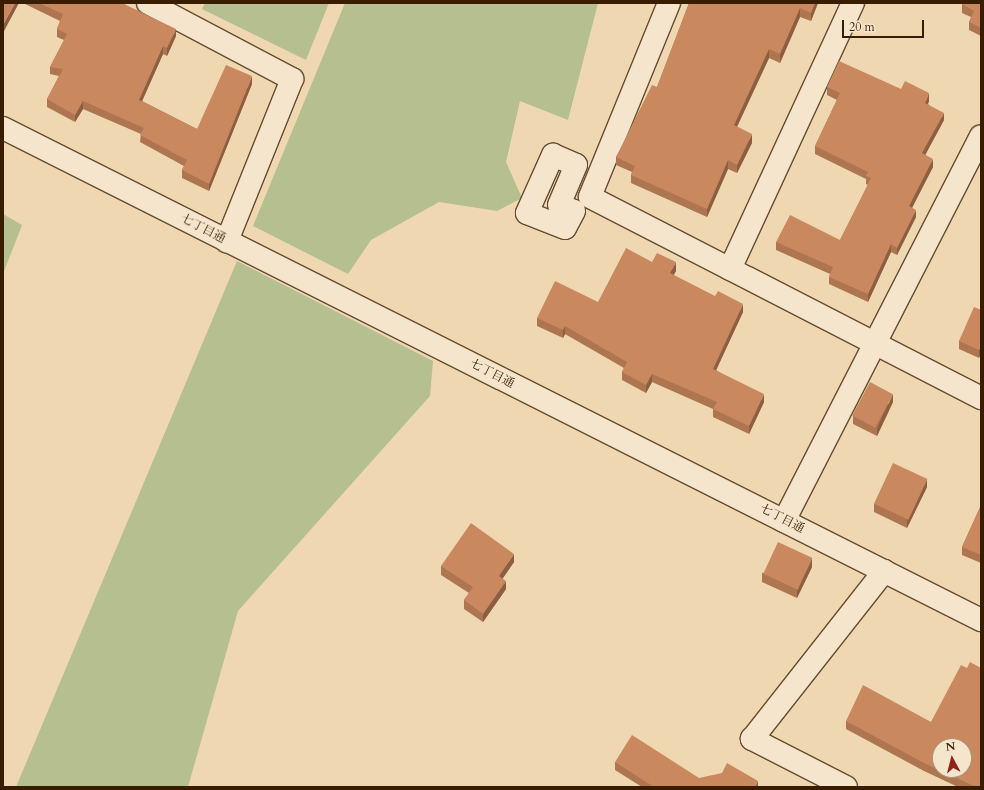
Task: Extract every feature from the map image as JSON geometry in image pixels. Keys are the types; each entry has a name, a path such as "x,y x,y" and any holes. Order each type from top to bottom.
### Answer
{"street":[{"path":"148,3 292,79 227,241"},
{"path":"668,3 590,197 981,398"},
{"path":"730,269 853,3"},
{"name":"七丁目通","path":"3,128 981,620"},
{"path":"784,521 981,136"},
{"path":"846,787 752,738 884,571"}],"green space":[{"path":"205,3 329,3 306,60 202,9"},
{"path":"345,3 598,3 568,120 520,101 506,162 522,198 497,211 439,202 371,240 348,274 253,226"},
{"path":"3,214 22,225 3,274"},
{"path":"237,261 433,361 430,396 238,611 188,787 16,787"}],"building":[{"path":"3,3 15,3 3,25"},
{"path":"39,3 122,3 176,29 167,48 163,46 139,100 197,129 226,65 252,76 209,184 182,170 187,160 140,135 144,128 83,101 75,115 47,99 63,69 50,67 67,34 57,29 63,14"},
{"path":"689,3 815,3 811,13 800,8 780,54 769,49 734,125 752,134 737,165 728,160 707,209 631,175 635,166 616,157 652,85 657,87"},
{"path":"981,3 981,28 969,22 974,11 962,4"},
{"path":"839,61 901,89 905,81 929,93 925,103 944,113 922,153 933,159 909,206 916,210 897,248 891,244 868,294 829,277 833,267 776,242 790,215 840,240 871,178 866,176 868,172 815,146 840,93 827,87"},
{"path":"626,248 652,262 657,253 676,262 670,273 715,296 718,291 743,304 713,369 764,394 749,426 713,409 717,402 652,374 646,385 622,372 627,362 565,326 563,330 537,318 555,281 598,302"},
{"path":"974,307 981,310 981,346 979,350 959,341"},
{"path":"870,382 893,394 875,428 852,416"},
{"path":"893,463 927,479 908,520 874,504"},
{"path":"981,505 981,555 962,547"},
{"path":"471,523 514,554 499,576 506,581 483,614 464,600 473,587 441,566"},
{"path":"778,542 812,558 798,590 763,574"},
{"path":"970,662 981,668 981,787 976,787 956,778 972,778 972,738 932,738 932,767 846,721 863,685 931,722 961,665 967,668"},
{"path":"632,735 699,778 722,773 727,763 758,781 755,787 654,787 615,762"}]}
